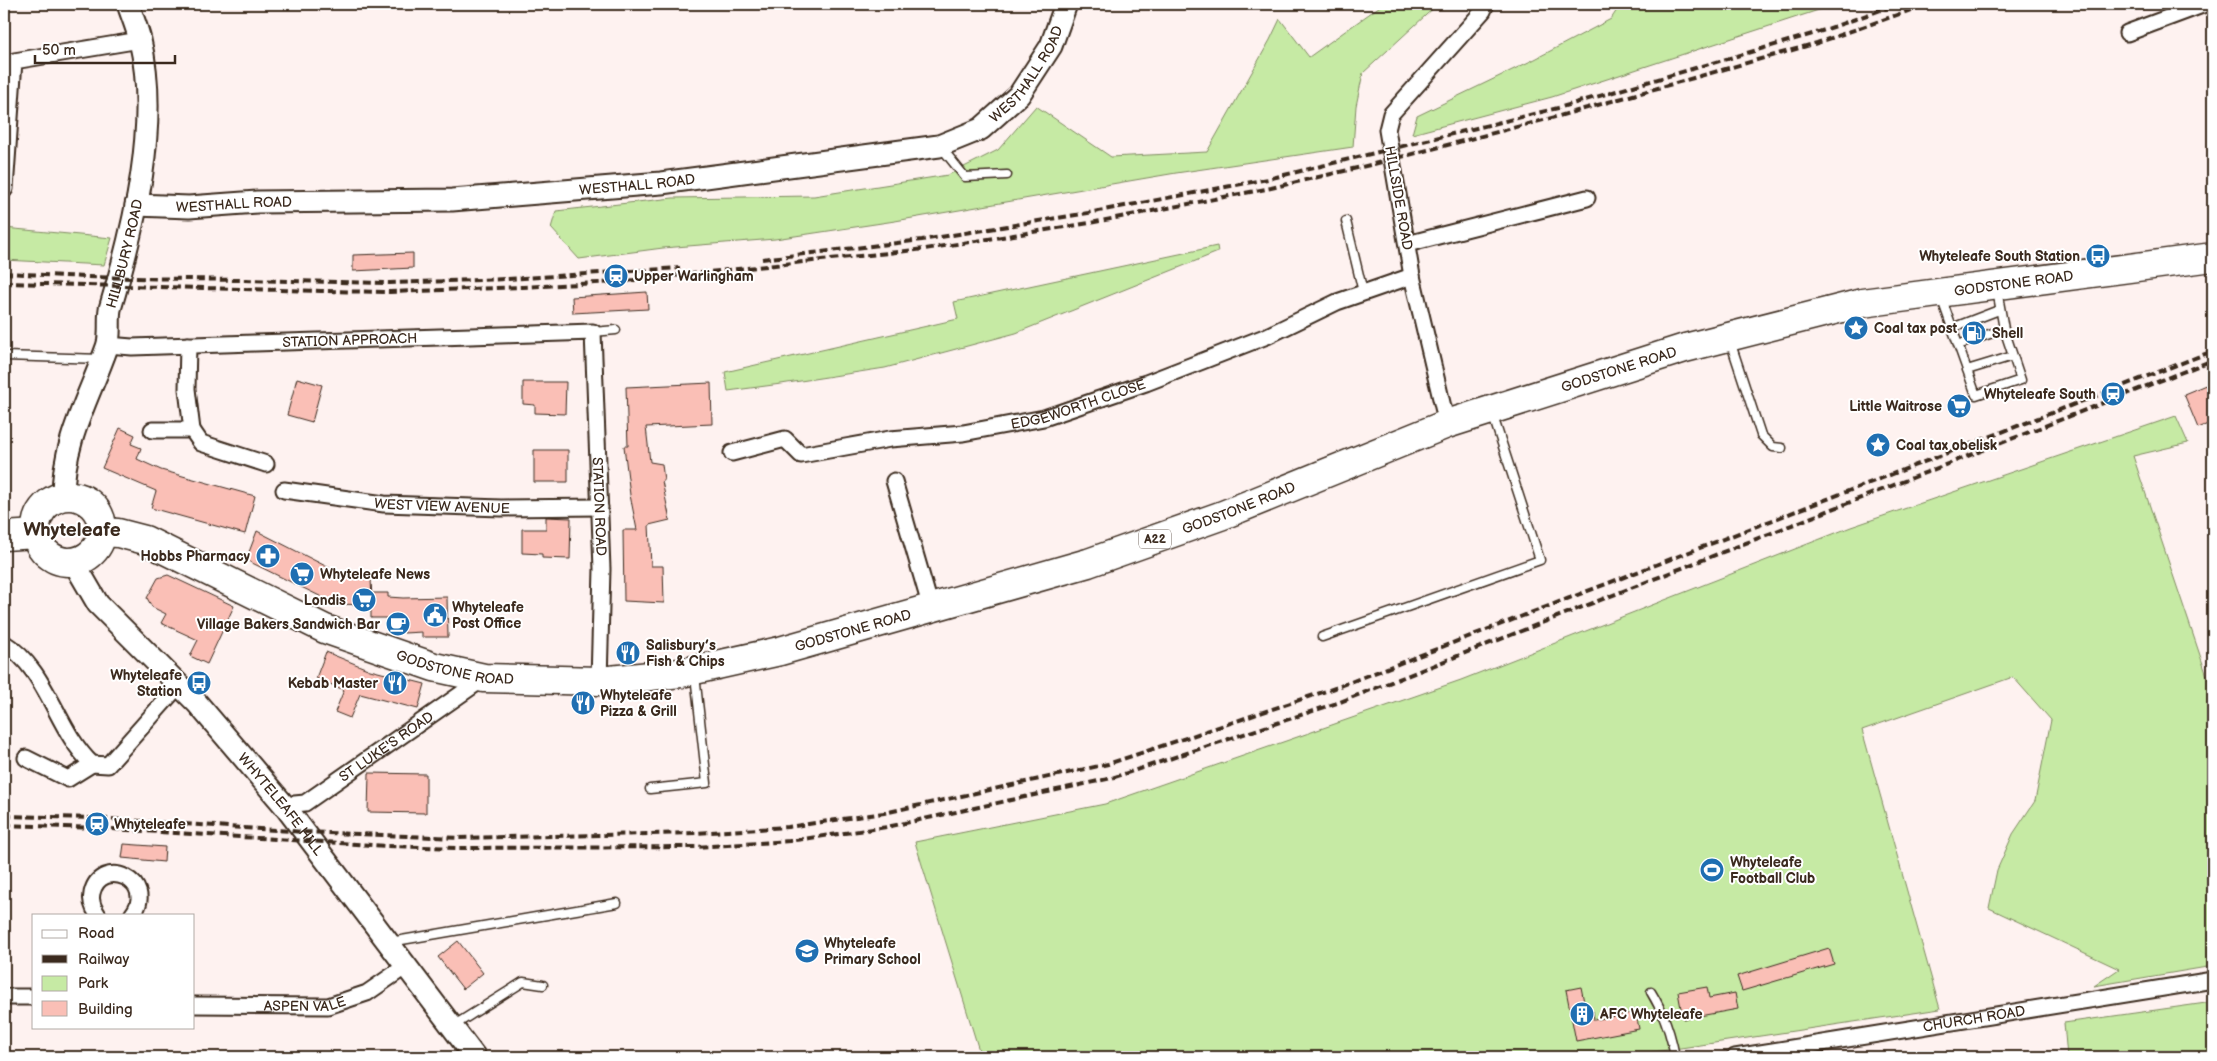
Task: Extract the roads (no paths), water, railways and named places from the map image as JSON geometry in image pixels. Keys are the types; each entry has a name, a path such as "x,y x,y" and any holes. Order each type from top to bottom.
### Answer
{"highway":[{"name":"GODSTONE ROAD","path":"102,532 118,533 145,540 275,606 325,629 434,667 484,678 599,681 695,670 780,652 1088,563 1214,519 1446,424 1685,348 1862,303 1940,293 1998,298 2213,257"},
{"path":"63,496 78,497 92,504 100,516 102,532 99,545 89,556 76,562 63,562 50,556 41,546 37,534 37,521 42,510 52,501 63,496"},
{"path":"4,536 37,534"}],"street":[{"name":"HILLBURY ROAD","path":"63,496 63,472 70,445 81,410 105,352 110,309 136,205 143,167 146,126 146,83 140,40 128,4"},
{"name":"WESTHALL ROAD","path":"136,205 189,207 257,202 452,200 661,182 939,146 981,129 1019,95 1051,46 1066,4"},
{"name":"HILLSIDE ROAD","path":"1446,424 1412,276 1387,130 1390,114 1483,11 1486,4"},
{"path":"2128,33 2205,4"},
{"path":"5,189 14,61 140,40"},
{"path":"1407,244 1586,198"},
{"name":"EDGEWORTH CLOSE","path":"732,453 785,439 801,455 890,439 963,433 1044,418 1146,384 1267,336 1337,302 1412,276"},
{"name":"STATION APPROACH","path":"105,352 132,347 593,332"},
{"name":"STATION ROAD","path":"593,332 600,508 601,635 599,681"},
{"path":"188,345 187,389 192,430 201,443 266,464"},
{"path":"152,430 192,430"},
{"path":"894,481 931,608"},
{"name":"WEST VIEW AVENUE","path":"284,490 384,504 501,508 600,508"},
{"name":"WHYTELEAFE HILL","path":"76,562 80,573 98,604 222,731 284,805 475,1057"},
{"path":"4,643 32,670 83,756 92,764"},
{"name":"ST LUKE'S ROAD","path":"284,805 305,803 484,678"},
{"path":"26,758 68,779 92,764 108,765 179,685"},
{"path":"97,914 92,906 92,891 101,878 117,874 132,880 136,887 139,902 133,914"},
{"name":"ASPEN VALE","path":"195,1004 328,1006 368,993 406,966"},
{"name":"CHURCH ROAD","path":"1735,1057 2213,980"},
{"path":"4,997 32,997"}],"lane":[{"path":"939,146 965,177 1007,174"},
{"path":"1346,221 1363,292"},
{"path":"1940,293 1952,328 1958,345 1976,395 2021,380 2004,329 1998,298 1952,328"},
{"path":"1958,345 2004,329"},
{"path":"593,332 616,330"},
{"path":"1729,337 1761,435 1773,447 1782,448"},
{"path":"4,356 105,352"},
{"path":"1967,370 2012,356"},
{"path":"1322,637 1540,560 1491,410"},
{"path":"650,789 707,783 695,670"},
{"path":"388,943 617,903"},
{"path":"452,1027 523,982 543,986"},
{"path":"1652,992 1661,1008 1671,1036 1675,1057"}],"railway":[{"path":"762,259 922,240 1088,213 1268,179 1558,108 1816,33 1898,4"},
{"path":"4,283 390,292 616,282 925,249 1090,223 1271,188 1370,165 1559,116 1817,43 1928,4"},
{"path":"4,273 86,277 390,283 507,279 680,268"},
{"path":"4,816 93,818 305,832 459,838 697,833 788,827 884,813 1108,764 1335,688 2213,351"},
{"path":"4,825 96,828 387,846 458,848 697,847 789,841 887,827 1112,778 1340,702 2213,360"}],"place":[{"name":"Whyteleafe South Station","path":"2098,256"},
{"name":"Upper Warlingham","path":"616,276"},
{"name":"Coal tax post","path":"1856,328"},
{"name":"Shell","path":"1974,333"},
{"name":"Whyteleafe South","path":"2113,394"},
{"name":"Little Waitrose","path":"1959,406"},
{"name":"Coal tax obelisk","path":"1878,445"},
{"name":"Hobbs Pharmacy","path":"268,556"},
{"name":"Whyteleafe News","path":"302,574"},
{"name":"Londis","path":"364,600"},
{"name":"Whyteleafe Post Office","path":"435,615"},
{"name":"Village Bakers Sandwich Bar","path":"398,624"},
{"name":"Salisbury’s Fish & Chips","path":"628,653"},
{"name":"Whyteleafe Station","path":"199,683"},
{"name":"Kebab Master","path":"395,683"},
{"name":"Whyteleafe Pizza & Grill","path":"583,703"},
{"name":"Whyteleafe","path":"97,824"},
{"name":"Whyteleafe Football Club","path":"1712,870"},
{"name":"Whyteleafe Primary School","path":"807,951"},
{"name":"AFC Whyteleafe","path":"1582,1014"}],"district":[{"name":"Whyteleafe","path":"72,529"}]}
